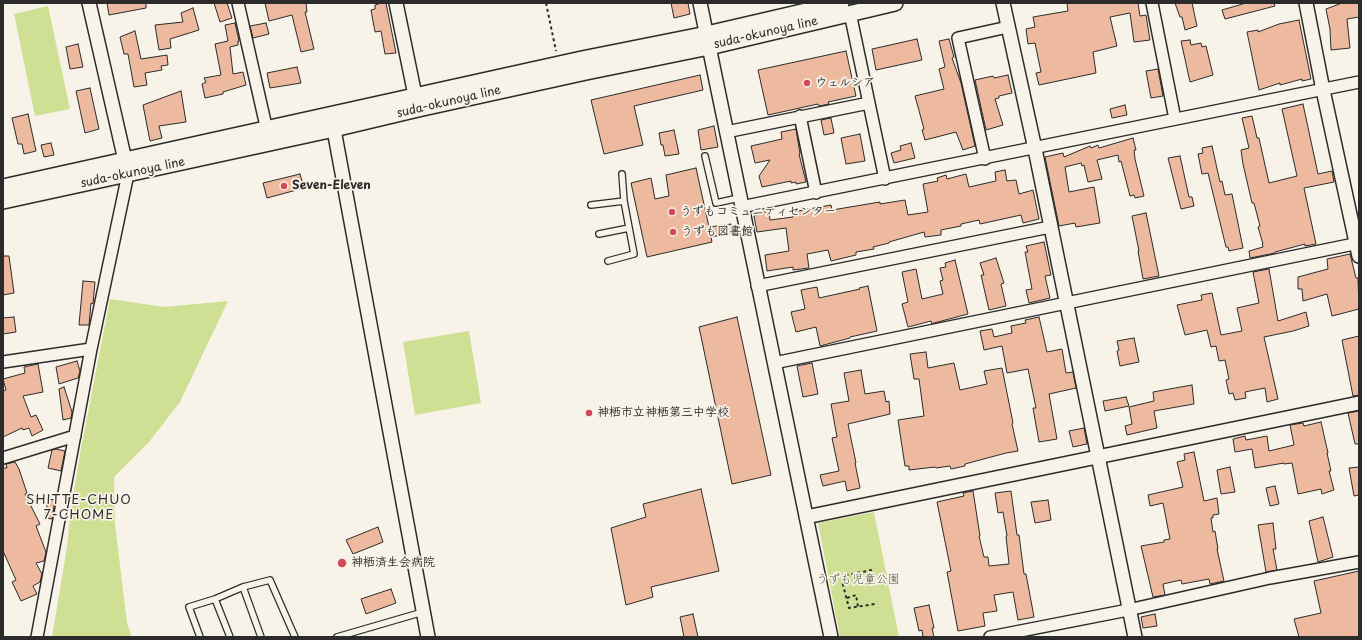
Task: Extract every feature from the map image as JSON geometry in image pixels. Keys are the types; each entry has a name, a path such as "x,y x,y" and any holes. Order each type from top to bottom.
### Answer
{"main road":[{"name":"suda-okunoya line","path":"3,201 127,167 333,122 416,102 708,40 845,8 895,3"},
{"name":"suda-okunoya line","path":"3,187 127,167"}],"street":[{"path":"37,637 127,167 89,3"},
{"path":"238,3 268,136"},
{"path":"396,3 416,102"},
{"path":"700,3 831,637"},
{"path":"1003,3 1067,302 1099,457 1128,610 1135,637"},
{"path":"1152,3 1176,119"},
{"path":"1306,3 1323,90 1358,243 1359,256"},
{"path":"845,8 869,103 885,179"},
{"path":"985,159 958,38 1008,27"},
{"path":"740,202 816,193 1359,82"},
{"path":"726,132 869,103"},
{"path":"800,116 816,193"},
{"path":"333,122 428,637"},
{"path":"758,286 1050,227"},
{"path":"774,363 1358,243"},
{"path":"3,362 91,349"},
{"path":"806,517 1359,403"},
{"path":"3,458 75,436"},
{"path":"990,637 1128,610 1270,578 1359,562"}],"lane":[{"path":"705,156 716,203 740,202"},
{"path":"608,261 634,254 624,201 622,174"},
{"path":"591,205 624,201"},
{"path":"599,234 629,228"},
{"path":"200,637 189,607 215,599 243,587 270,580 295,637"},
{"path":"243,587 261,637"},
{"path":"215,599 230,637"},
{"path":"337,637 423,612"}],"path":[{"path":"546,3 556,52"},
{"path":"872,570 847,575 842,581 849,608 875,604"},
{"path":"846,598 856,595 858,607"}],"green space":[{"path":"48,6 70,109 35,116 14,14"},
{"path":"110,299 164,307 228,301 180,402 149,442 114,477 115,524 127,623 132,637 52,637 67,547 70,516 80,454"},
{"path":"469,331 481,403 415,415 403,342"},
{"name":"うずも児童公園","path":"874,512 899,637 840,637 818,523"}],"building":[{"path":"107,3 146,3 146,8 109,15"},
{"path":"214,3 227,3 232,18 220,22"},
{"path":"265,3 306,3 307,12 305,12 314,49 301,52 292,15 269,21"},
{"path":"386,3 396,53 385,54 381,31 375,32 371,10 375,9 375,5"},
{"path":"671,3 688,3 690,14 674,18"},
{"path":"1067,3 1138,3 1140,16 1146,15 1150,40 1134,42 1130,13 1110,17 1117,46 1093,52 1096,73 1039,85 1036,73 1041,72 1035,43 1028,44 1026,29 1035,27 1033,17 1068,11"},
{"path":"1175,3 1192,3 1197,26 1185,30 1182,17 1180,17"},
{"path":"1246,3 1274,3 1275,6 1225,19 1222,10"},
{"path":"1342,3 1359,3 1359,17 1347,19 1350,48 1331,50 1330,29 1326,9"},
{"path":"193,8 199,30 170,39 171,48 159,50 155,25 183,22 181,13"},
{"path":"1299,20 1311,79 1302,81 1302,79 1280,85 1280,83 1259,90 1247,32 1258,30 1258,32 1279,24"},
{"path":"235,23 239,41 238,45 230,47 233,74 243,72 246,85 223,92 223,94 205,98 202,84 206,82 204,78 221,75 215,44 228,41 225,25"},
{"path":"266,23 269,34 253,38 250,26"},
{"path":"135,31 141,59 167,55 168,65 161,66 162,70 145,73 147,85 134,87 128,54 124,54 120,37"},
{"path":"917,39 922,60 876,70 872,49"},
{"path":"949,39 954,57 952,58 961,83 975,146 963,150 956,132 925,140 922,130 924,129 915,96 944,89 939,69 945,67 939,41"},
{"path":"1190,40 1191,45 1201,43 1202,47 1206,46 1213,75 1190,82 1181,41"},
{"path":"78,44 83,67 70,69 66,47"},
{"name":"ウェルシア","path":"846,51 856,96 828,102 829,104 819,106 818,104 768,115 758,70"},
{"path":"297,67 301,83 270,88 267,73"},
{"path":"1158,69 1163,96 1151,98 1146,71"},
{"path":"700,75 703,90 634,106 643,145 604,154 591,100"},
{"path":"1008,75 1012,93 999,96 999,98 995,99 1003,125 986,130 975,80 993,76 994,78"},
{"path":"90,88 99,129 85,133 76,91"},
{"path":"181,91 186,122 159,126 162,138 150,141 143,105"},
{"path":"1303,104 1318,174 1332,171 1334,182 1304,188 1316,244 1305,246 1305,244 1275,253 1250,258 1249,251 1263,247 1263,244 1258,227 1260,226 1254,203 1252,203 1243,164 1241,150 1249,148 1242,118 1252,116 1257,138 1259,138 1269,183 1297,176 1282,109"},
{"path":"1125,105 1127,115 1112,118 1110,109"},
{"path":"28,114 36,151 24,154 22,144 18,144 12,118"},
{"path":"831,118 834,133 824,135 821,120"},
{"path":"714,126 718,147 701,150 698,130"},
{"path":"796,129 799,154 806,182 796,184 796,182 791,183 791,181 762,187 759,176 770,160 755,163 751,146 782,139 781,132"},
{"path":"674,130 679,154 665,156 659,133"},
{"path":"860,134 865,161 846,164 841,138"},
{"path":"1133,138 1136,150 1134,150 1135,159 1144,196 1135,198 1134,195 1130,196 1118,155 1097,160 1102,179 1088,182 1084,165 1082,166 1081,163 1065,167 1069,192 1094,187 1100,223 1076,227 1075,223 1059,226 1045,157 1063,153 1064,157 1090,146 1091,148 1098,145 1099,148"},
{"path":"51,143 54,155 44,157 41,145"},
{"path":"911,143 915,158 894,163 891,153 901,150 900,146"},
{"path":"1212,146 1220,182 1222,181 1225,195 1232,194 1243,248 1229,251 1228,247 1226,247 1208,173 1202,174 1198,154 1203,153 1202,148"},
{"path":"1180,156 1189,197 1192,197 1194,206 1181,209 1168,158"},
{"name":"うずもコミュニティセンター","path":"696,168 709,227 731,224 733,233 711,237 712,242 647,257 631,183 651,178 655,199 669,196 666,175"},
{"path":"1005,170 1007,181 1016,180 1019,194 1033,190 1039,219 1023,223 1021,215 980,224 979,220 961,224 961,226 941,230 941,235 925,237 924,232 873,247 874,249 856,252 856,255 831,261 828,250 807,254 809,268 793,270 793,267 767,271 765,255 789,251 786,228 757,232 754,216 759,213 769,211 770,220 793,217 792,212 831,205 832,210 880,202 880,204 905,200 908,215 928,212 923,184 938,181 937,178 946,175 947,179 966,174 969,187 996,181 995,172"},
{"name":"Seven-Eleven","path":"300,174 304,188 267,198 263,183"},
{"path":"1146,213 1159,276 1143,279 1132,216"},
{"path":"1044,242 1051,275 1045,276 1050,298 1029,303 1026,290 1032,289 1025,252 1028,252 1026,246"},
{"path":"1350,254 1356,278 1358,278 1359,309 1332,316 1327,294 1303,301 1302,289 1298,289 1298,277 1328,269 1327,259"},
{"path":"3,256 9,256 14,293 3,295"},
{"path":"996,258 1004,283 1001,284 1006,306 989,310 981,275 984,275 980,263"},
{"path":"955,260 968,314 932,324 931,321 908,327 902,304 908,302 902,272 916,269 922,299 943,294 940,281 943,280 940,268 946,267 945,263"},
{"path":"1269,269 1278,321 1306,312 1309,326 1264,337 1278,399 1267,402 1265,388 1245,392 1246,398 1235,400 1233,393 1229,394 1226,380 1229,379 1225,360 1219,361 1216,346 1211,347 1207,330 1185,335 1177,305 1202,300 1201,295 1212,293 1221,335 1242,331 1237,308 1259,303 1253,272"},
{"path":"83,281 95,282 89,325 79,325"},
{"path":"868,286 877,331 820,346 816,327 796,332 791,312 805,309 801,290 817,287 819,298"},
{"path":"14,317 16,332 3,334 3,318"},
{"path":"737,317 771,475 732,484 699,327"},
{"path":"1039,317 1047,352 1062,349 1066,373 1073,372 1076,388 1049,394 1057,439 1039,442 1033,408 1036,408 1028,369 1007,373 1002,346 984,350 980,331 992,329 994,337 1012,333 1011,326 1026,323 1025,320"},
{"path":"1359,336 1359,395 1353,396 1342,340"},
{"path":"1134,338 1139,362 1120,366 1117,341"},
{"path":"926,352 928,368 954,363 960,390 987,384 984,371 1002,368 1018,451 951,469 950,466 909,470 909,466 905,466 898,420 924,416 919,379 914,379 910,354"},
{"path":"77,361 80,371 78,378 59,384 56,367"},
{"path":"812,363 818,394 803,397 797,366"},
{"path":"38,364 43,392 23,396 31,417 36,415 43,430 32,436 29,428 23,430 22,428 3,437 3,391 6,390 3,379 25,373 24,367"},
{"path":"861,370 865,394 884,391 886,402 889,401 890,414 848,424 860,488 847,491 845,481 823,486 820,475 839,471 832,438 837,437 831,404 849,401 844,373"},
{"path":"1192,385 1194,404 1154,411 1157,428 1127,435 1125,426 1132,424 1129,407 1154,401 1153,392"},
{"path":"64,387 72,412 71,418 63,420 59,389"},
{"path":"1126,397 1129,406 1105,411 1103,401"},
{"path":"1359,411 1359,444 1355,444 1348,413"},
{"path":"1321,422 1331,471 1329,471 1334,490 1322,494 1321,489 1298,494 1292,463 1255,468 1252,449 1235,452 1233,439 1245,436 1246,440 1267,436 1269,451 1294,445 1290,425 1303,423 1304,426"},
{"path":"1084,428 1087,444 1073,447 1069,431"},
{"path":"56,449 65,451 61,471 48,468 52,450"},
{"path":"1194,452 1204,501 1217,498 1219,514 1213,515 1213,518 1211,518 1213,532 1215,531 1217,549 1224,581 1210,584 1209,579 1182,584 1181,580 1163,584 1165,595 1153,597 1141,546 1164,542 1164,540 1170,539 1163,503 1150,506 1148,495 1183,487 1177,462 1185,460 1184,454"},
{"path":"15,462 19,469 27,493 25,494 40,524 36,526 46,552 44,561 36,563 42,574 40,582 33,586 37,594 21,601 12,582 16,580 3,551 3,468 7,468 6,464"},
{"path":"1230,467 1235,492 1221,494 1217,470"},
{"path":"1359,467 1359,495 1354,496 1349,468"},
{"path":"1275,486 1279,504 1270,506 1266,488"},
{"path":"701,489 719,571 651,587 653,597 626,605 611,528 646,517 643,504"},
{"path":"973,491 979,536 984,557 988,557 989,566 1009,564 1007,536 1003,512 998,513 995,493 1011,491 1024,574 1026,574 1034,617 1018,620 1013,592 994,595 997,611 983,613 985,626 958,631 947,572 951,571 937,502 964,496 963,493"},
{"path":"48,499 55,500 52,519 45,518"},
{"path":"1048,500 1051,520 1035,523 1031,502"},
{"path":"1323,517 1333,557 1318,562 1309,521"},
{"path":"1273,523 1276,549 1273,549 1277,570 1266,572 1258,525"},
{"path":"378,527 383,542 353,554 346,540"},
{"path":"1359,571 1359,637 1299,637 1294,619 1321,613 1314,581"},
{"path":"391,589 396,603 366,614 361,599"},
{"path":"929,605 934,628 932,628 934,637 923,637 922,630 919,631 914,608"},
{"path":"693,614 698,637 684,637 680,617"},
{"path":"1155,614 1157,626 1143,628 1141,617"}],"place":[{"name":"ウェルシア","path":"807,83"},
{"name":"Seven-Eleven","path":"284,186"},
{"name":"うずもコミュニティセンター","path":"672,212"},
{"name":"うずも図書館","path":"673,232"},
{"name":"神栖市立神栖第三中学校","path":"589,413"},
{"name":"神栖済生会病院","path":"342,563"}],"district":[{"name":"SHITTE-CHUO 7-CHOME","path":"79,508"}]}
